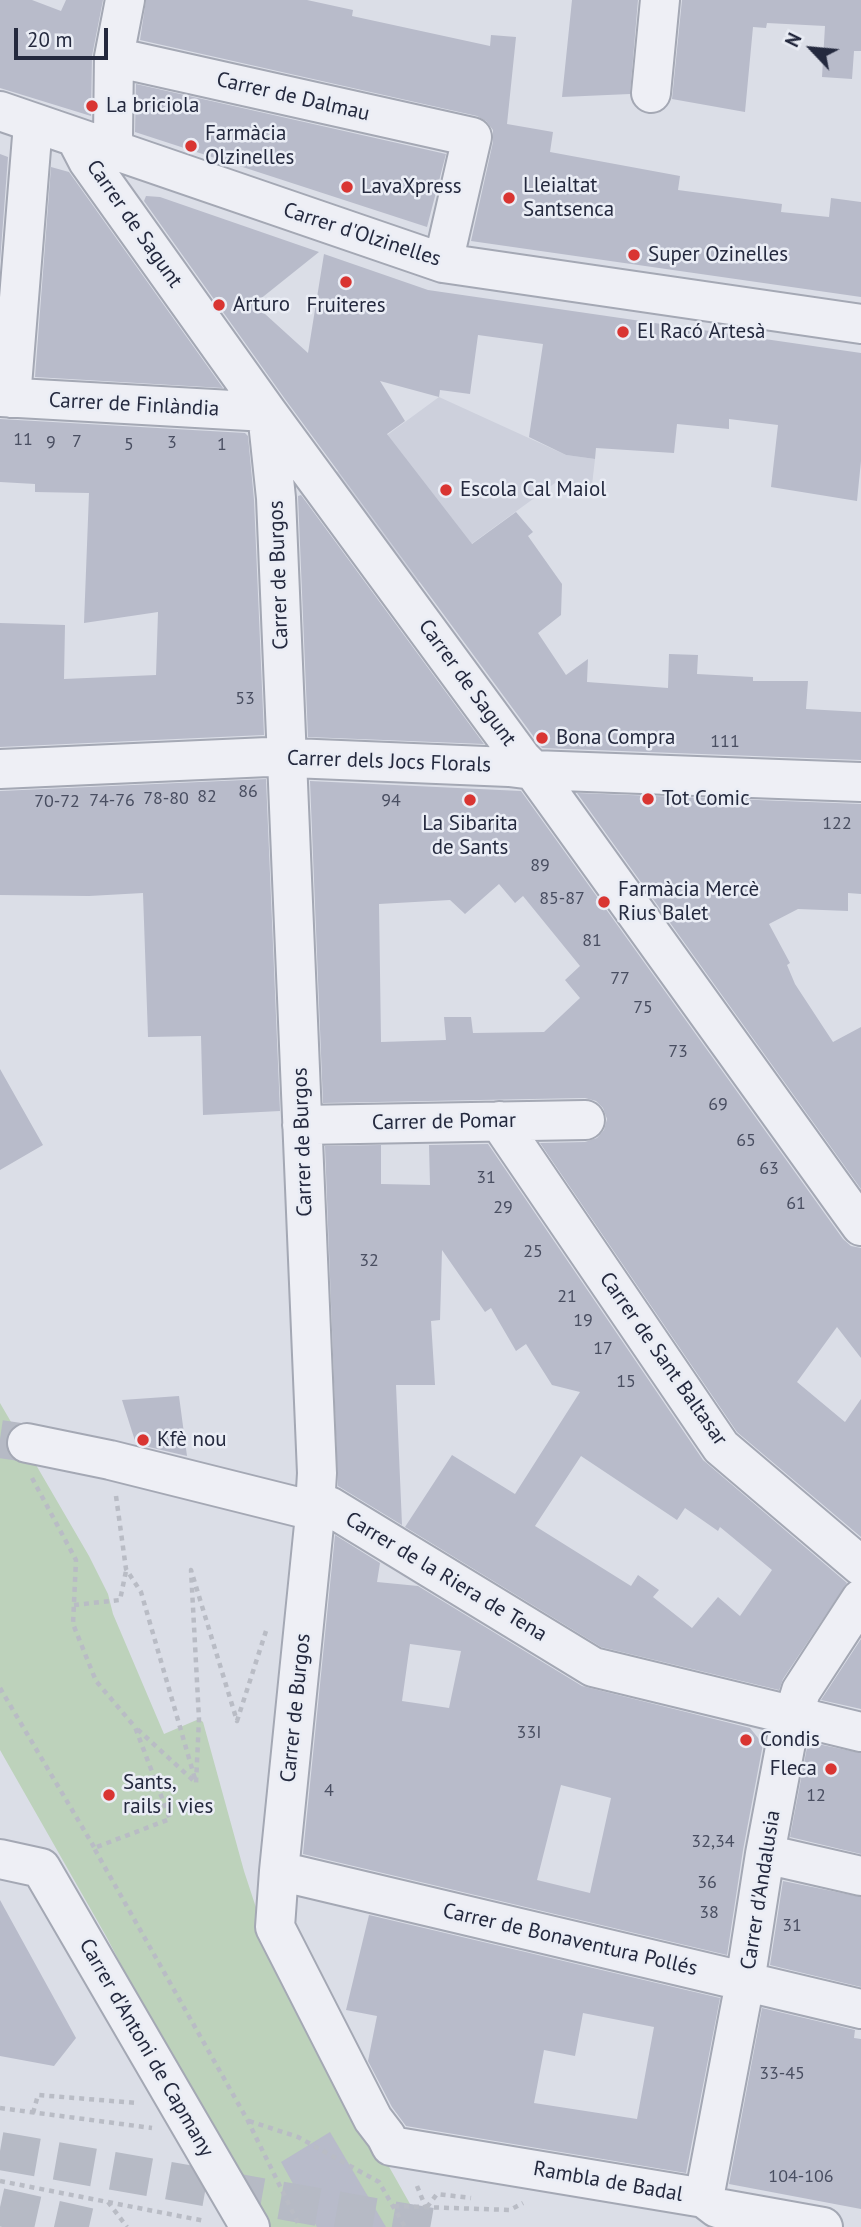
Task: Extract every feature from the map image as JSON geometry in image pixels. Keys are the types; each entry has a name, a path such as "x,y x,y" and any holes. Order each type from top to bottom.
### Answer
{"street":[{"path":"115,151 114,57 125,0"},
{"path":"651,93 660,0"},
{"name":"Carrer de Dalmau","path":"114,57 472,137 443,262"},
{"path":"6,398 10,115"},
{"name":"Carrer d'Olzinelles","path":"10,115 443,262 861,324"},
{"name":"Carrer de Sagunt","path":"76,138 88,162 267,412 522,759 533,770 861,1226"},
{"name":"Carrer de Finlàndia","path":"6,398 267,412"},
{"name":"Carrer de Burgos","path":"267,412 276,498 317,1473 279,1871"},
{"name":"Carrer dels Jocs Florals","path":"0,769 287,757 533,770 861,782"},
{"name":"Carrer de Pomar","path":"302,1125 585,1120"},
{"name":"Carrer de Sant Baltasar","path":"499,1121 721,1447 861,1566"},
{"name":"Carrer de la Riera de Tena","path":"26,1455 110,1460 314,1510 330,1506 593,1667 861,1732"},
{"name":"Carrer d'Andalusia","path":"704,2198 746,1982 765,1854 793,1714 800,1692 861,1599"},
{"path":"765,1854 861,1876"},
{"name":"Carrer d'Antoni de Capmany","path":"0,1859 41,1868 250,2227"},
{"name":"Carrer de Bonaventura Pollés","path":"279,1871 861,2008"},
{"name":"Rambla de Badal","path":"279,1871 275,1927 373,2119 391,2146 704,2198 717,2207 822,2227"}],"path":[{"path":"26,1455 76,1560 73,1623 96,1681 135,1727 197,1783"},
{"path":"74,1605 120,1600 127,1569 110,1460"},
{"path":"127,1569 141,1592 197,1783"},
{"path":"197,1783 199,1719 191,1570 237,1721 270,1619"},
{"path":"0,1688 248,2121 300,2227"},
{"path":"94,1848 170,1819 135,1727"},
{"path":"33,2113 38,2095 141,2103"},
{"path":"0,2108 155,2129"},
{"path":"248,2121 298,2137 379,2182 405,2227"},
{"path":"0,2181 207,2221"},
{"path":"426,2208 437,2194"},
{"path":"107,2202 127,2227"},
{"path":"393,2206 510,2210"}],"shaded area":[{"name":"Escola Cal Maiol","path":"439,397 566,455 595,459 592,485 555,483 415,585 334,474"}],"green space":[{"path":"0,1403 89,1556 108,1594 113,1614 164,1734 199,1719 203,1722 244,1871 263,1929 339,2078 423,2227 264,2227 191,2098 106,1936 0,1750"}],"building":[{"path":"0,0 32,0 61,11 66,0 103,0 92,56 91,116 0,88"},
{"path":"146,0 307,0 353,10 352,16 490,46 491,35 516,37 507,124 553,132 550,152 680,176 678,190 782,204 781,212 829,217 831,198 861,202 861,297 471,241 493,142 493,130 486,121 477,116 140,40"},
{"path":"572,0 638,0 630,94 562,97"},
{"path":"682,0 861,0 861,51 854,51 852,79 822,77 825,26 767,23 766,28 753,27 745,112 672,99"},
{"path":"136,84 446,154 427,227 135,132"},
{"path":"0,154 8,157 0,262"},
{"path":"51,167 69,172 223,388 35,377"},
{"path":"146,196 160,197 319,252 254,304 308,353 324,254 428,290 861,353 861,461 857,501 771,487 778,425 729,419 729,429 677,424 674,453 596,448 595,459 566,455 529,437 543,344 478,335 470,394 440,390 439,397 380,381 405,421 387,434 472,544 516,512 533,532 528,536 562,584 561,615 538,633 566,675 588,659 587,682 668,688 669,654 698,655 697,674 753,677 753,681 808,681 806,709 861,712 861,760 542,748 285,399 144,201"},
{"path":"0,419 245,433 248,436 254,500 264,735 0,747 0,623 65,625 64,679 156,675 158,612 84,623 89,493 35,492 35,484 0,482"},
{"path":"301,495 484,744 308,737 298,496"},
{"path":"266,779 280,1111 203,1115 201,1036 148,1037 143,893 89,896 0,895 0,791"},
{"path":"310,781 521,791 843,1239 851,1246 861,1248 861,1358 837,1327 797,1382 845,1422 861,1399 861,1537 737,1432 540,1143 585,1142 597,1138 604,1130 607,1119 603,1108 596,1101 585,1098 323,1103","holes":["499,884 515,903 523,896 580,966 565,980 580,998 544,1032 473,1033 471,1017 444,1017 446,1040 381,1042 379,904 450,900 465,914"]},
{"path":"577,793 861,804 861,894 848,893 848,911 798,909 769,924 790,963 787,965 795,984 833,1042 861,1027 861,1189"},
{"path":"0,1069 43,1145 0,1170"},
{"path":"488,1144 703,1460 847,1583 783,1679 779,1690 601,1647 405,1527 452,1455 515,1494 580,1392 552,1385 526,1344 516,1351 491,1308 485,1312 442,1250 440,1320 431,1321 435,1385 396,1385 402,1525 338,1486 325,1146 381,1145 381,1184 430,1185 429,1145","holes":["581,1456 677,1520 685,1508 718,1531 720,1527 772,1570 740,1616 718,1597 692,1628 653,1597 659,1590 638,1575 631,1586 535,1526"]},
{"path":"179,1396 187,1456 136,1444 122,1400"},
{"path":"335,1535 380,1563 377,1582 418,1586 582,1686 750,1728 763,1744 727,1955 303,1854","holes":["410,1644 461,1651 449,1708 402,1701","561,1785 611,1798 590,1893 537,1880"]},
{"path":"861,1639 861,1709 821,1700"},
{"path":"808,1742 861,1753 861,1854 790,1837"},
{"path":"783,1881 861,1897 861,1987 770,1965"},
{"path":"0,1900 76,2038 54,2066 0,2056"},
{"path":"369,1915 720,1998 686,2173 406,2126 392,2107 368,2061 377,2016 346,2010","holes":["583,2013 654,2027 637,2119 534,2103 544,2050 575,2056"]},
{"path":"762,2008 855,2030 854,2038 861,2039 861,2209 729,2184"},
{"path":"330,2132 386,2227 317,2227 281,2162"}],"tunnel":[{"path":"0,1439 27,1443"},
{"path":"0,2151 432,2227"},
{"path":"0,2207 89,2227"}],"place":[{"name":"La briciola","path":"92,106"},
{"name":"Farmàcia Olzinelles","path":"191,146"},
{"name":"LavaXpress","path":"347,187"},
{"name":"Lleialtat Santsenca","path":"509,198"},
{"name":"Super Ozinelles","path":"634,255"},
{"name":"Fruiteres","path":"346,282"},
{"name":"Arturo","path":"219,305"},
{"name":"El Racó Artesà","path":"623,332"},
{"name":"Escola Cal Maiol","path":"446,490"},
{"name":"Bona Compra","path":"542,738"},
{"name":"Tot Comic","path":"648,799"},
{"name":"La Sibarita de Sants","path":"470,800"},
{"name":"Farmàcia Mercè Rius Balet","path":"604,902"},
{"name":"Kfè nou","path":"143,1440"},
{"name":"Condis","path":"746,1740"},
{"name":"Fleca","path":"831,1769"},
{"name":"Sants, rails i vies","path":"109,1795"}]}
